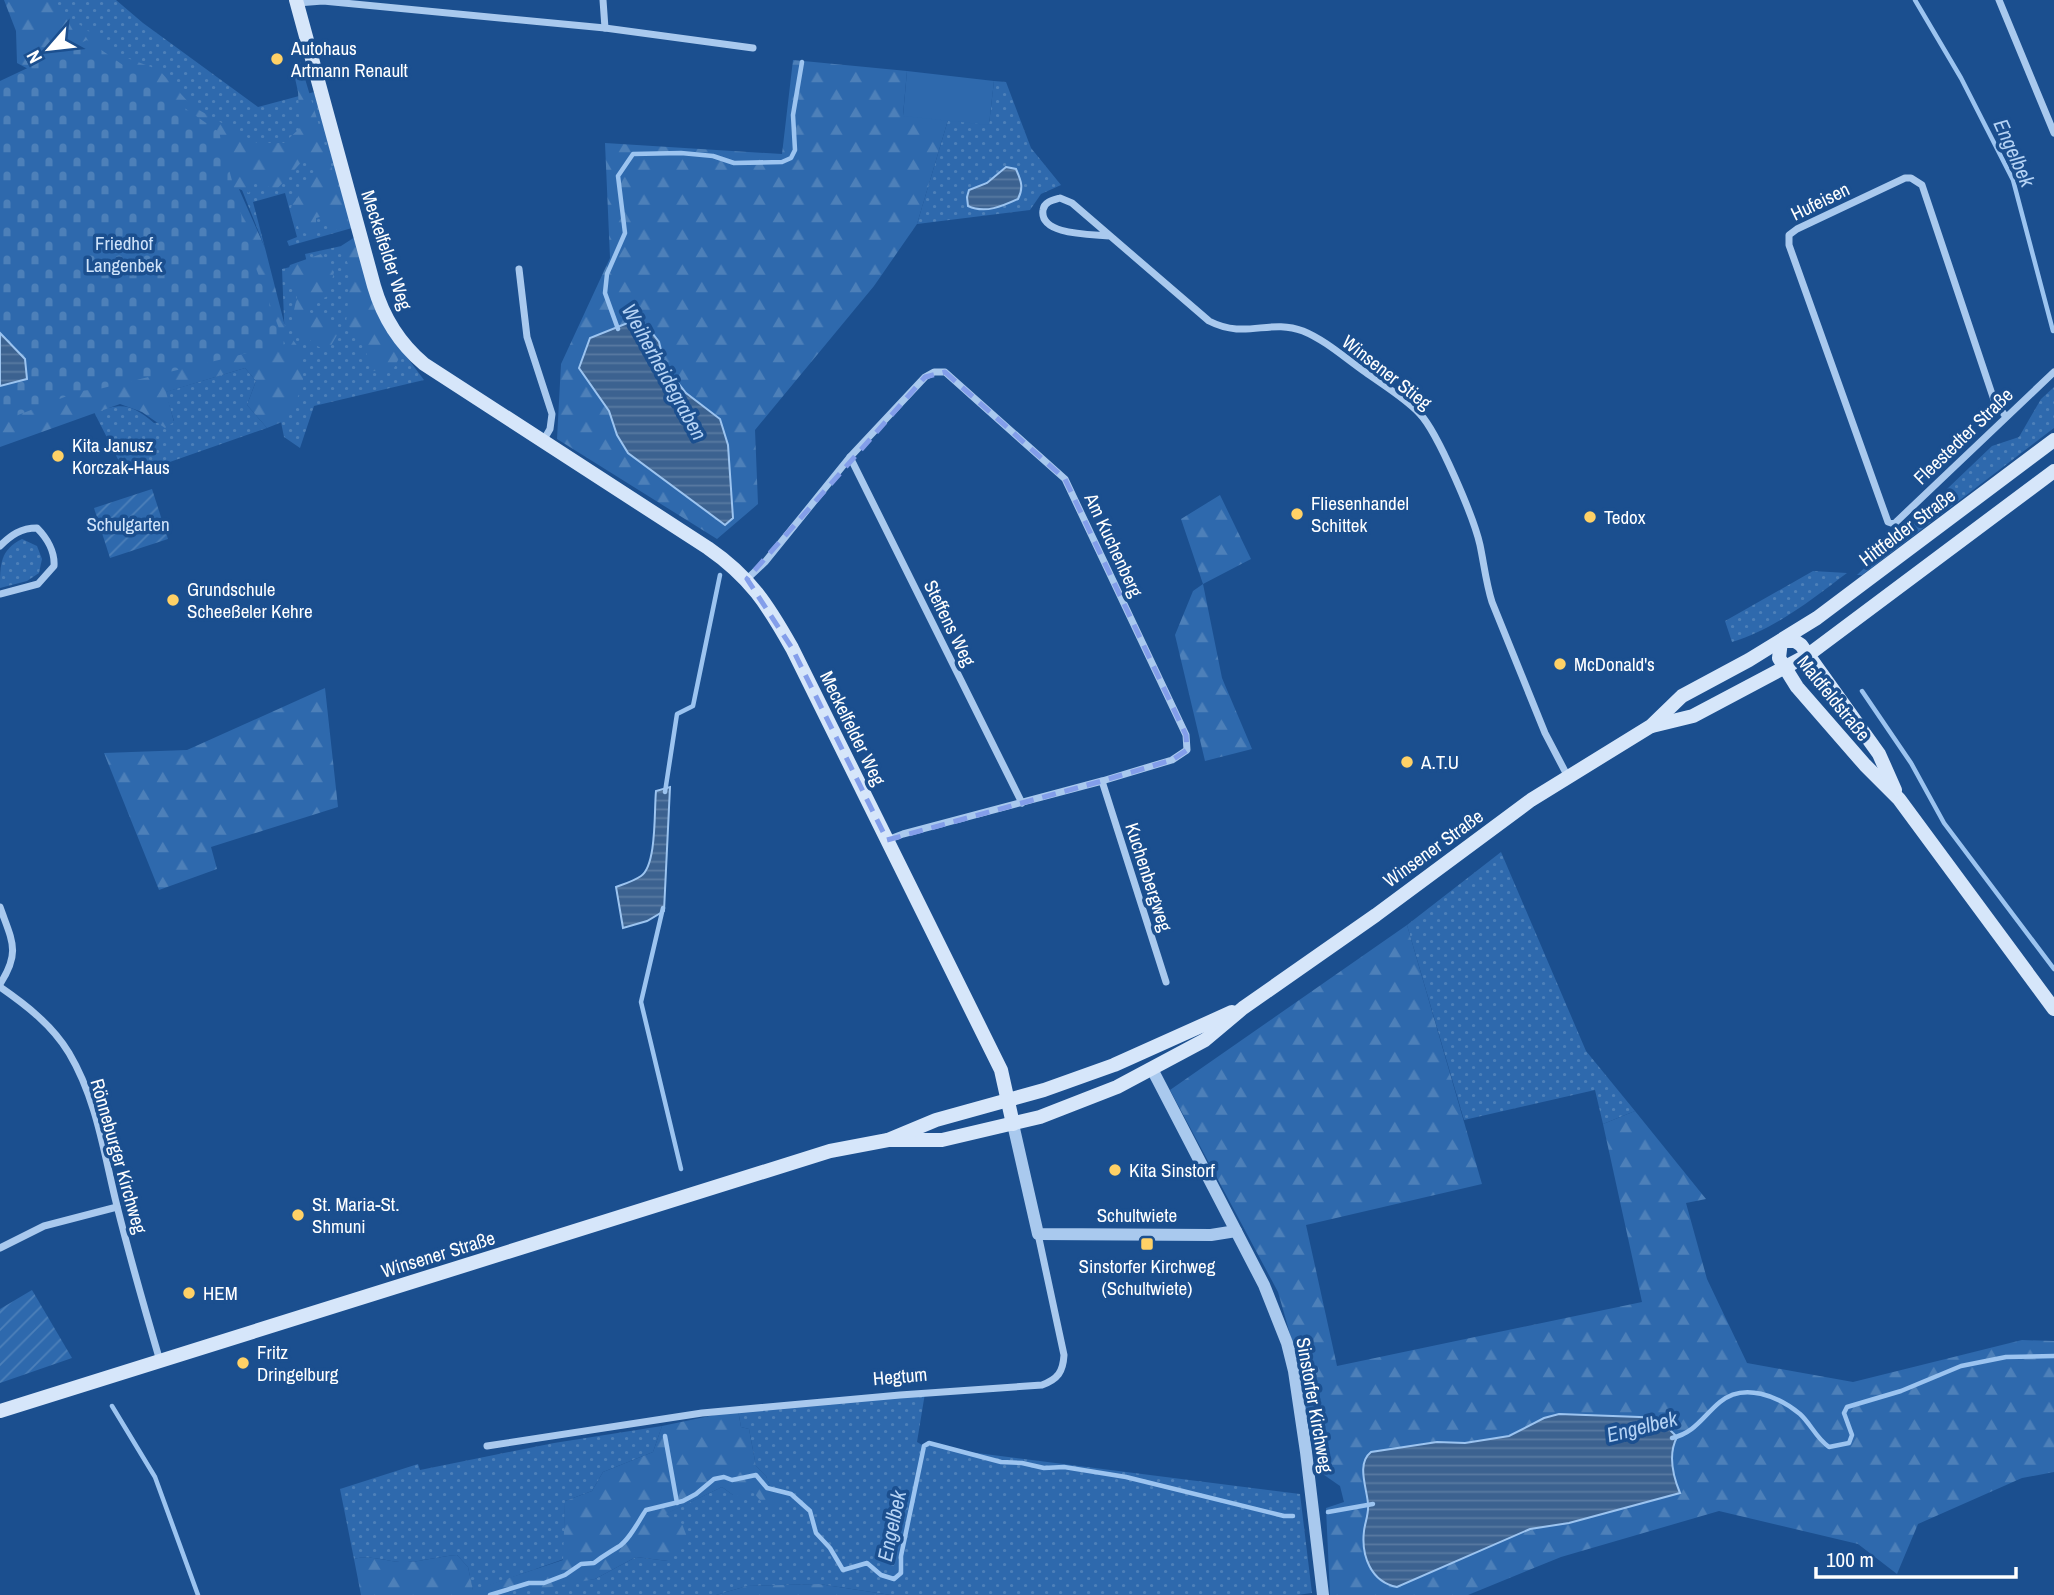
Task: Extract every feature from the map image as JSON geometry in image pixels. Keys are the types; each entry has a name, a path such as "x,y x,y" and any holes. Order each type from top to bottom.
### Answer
{"main road":[{"name":"Meckelfelder Weg","path":"296,2 374,286 386,317 403,343 424,364 708,548 747,579 769,608 789,642 1001,1070 1013,1124"},
{"name":"Hittfelder Straße","path":"1781,641 1817,618 2054,440"},
{"path":"1808,654 2054,471"},
{"name":"Winsener Straße","path":"888,1140 942,1140 1013,1124 1118,1087 1205,1040 1243,1008 1531,800 1651,726 1682,696 1781,641"},
{"name":"Maldfeldstraße","path":"1899,799 1879,754 1808,654 1797,642 1781,641 1779,652 1784,668 1797,687 1865,765 1899,799 2054,1009"},
{"name":"Winsener Straße","path":"1651,726 1693,716 1808,654"},
{"name":"Winsener Straße","path":"0,1410 830,1152 888,1140 936,1120 1009,1100 1114,1065 1197,1026 1243,1008"}],"street":[{"path":"603,0 605,28"},
{"path":"1999,0 2054,133"},
{"path":"296,2 323,1 605,28 753,48"},
{"name":"Hufeisen","path":"1894,524 1888,522 1790,245 1789,235 1905,178 1919,181 1994,400 2006,417"},
{"name":"Winsener Stieg","path":"1110,236 1055,229 1044,217 1044,206 1056,199 1066,200 1110,236 1209,321 1231,330 1279,326 1291,327 1313,336 1423,416 1435,436 1471,519 1480,545 1492,602 1545,733 1568,777"},
{"path":"519,269 527,337 552,414 551,429 543,442"},
{"name":"Am Kuchenberg","path":"747,579 765,562 850,457 925,377 934,372 945,372 1065,479 1186,735 1187,750 1172,760 1102,782 887,840"},
{"name":"Fleestedter Straße","path":"1894,524 2054,372"},
{"name":"Steffens Weg","path":"850,457 1022,803"},
{"path":"0,547 16,533 26,528 37,528 45,536 55,557 54,566 38,584 0,594"},
{"name":"Kuchenbergweg","path":"1102,782 1166,982"},
{"path":"0,907 14,952 12,964 0,985"},
{"name":"Rönneburger Kirchweg","path":"0,985 51,1028 76,1066 92,1101 117,1207 160,1361"},
{"name":"Sinstorfer Kirchweg","path":"1152,1069 1265,1285 1289,1352 1308,1472 1323,1595"},
{"name":"Hegtum","path":"487,1446 702,1413 1042,1385 1055,1380 1063,1369 1064,1355 1013,1124"},
{"path":"0,1248 44,1226 117,1207"},
{"name":"Schultwiete","path":"1038,1234 1211,1235 1236,1231"}],"highlighted area":[{"path":"945,372 1065,479 1186,735 1187,750 1172,760 1102,781 887,840 792,648 747,579 925,377"}],"green space":[{"name":"Friedhof Langenbek","path":"4,0 52,0 68,16 122,56 159,70 192,106 257,143 284,143 300,128 295,78 300,62 349,226 337,230 326,215 316,218 316,236 300,232 291,207 315,172 307,156 276,190 255,181 249,193 239,189 265,248 286,330 303,354 303,386 282,422 267,428 247,405 256,381 245,368 166,392 174,422 165,428 142,412 120,404 0,447 0,410 45,78 17,63 16,31"},
{"path":"40,0 116,0 143,23 258,107 314,92 352,228 289,246 287,241 297,237 285,193 253,202 265,248 219,132"},
{"name":"Friedhof Langenbek","path":"87,40 219,132 254,263 285,344 99,389 80,391 0,422 0,81"},
{"path":"793,60 907,71 903,115 948,120 917,224 874,286 755,430 758,504 717,539 557,439 561,364 610,258 605,143 782,154","holes":["630,322 659,342 665,366 686,393 720,419 617,435 590,338"]},
{"path":"907,71 994,81 989,125 903,116"},
{"path":"994,81 1006,82 1031,148 1061,185 1041,194 1030,210 917,224 948,120 989,124"},
{"path":"355,237 387,332 400,356 393,370 373,371 362,342 346,323 351,272 341,246"},
{"path":"355,243 403,352 424,380 314,406 300,448 284,437 280,417 285,344 282,269 307,263 305,254"},
{"path":"321,254 334,272 328,296 307,306 311,314 324,318 337,335 328,351 317,346 291,324 299,287 284,280 290,265"},
{"path":"245,368 256,381 247,405 267,428 127,477 94,412 119,406 132,408 154,423 174,421 165,392"},
{"path":"2054,387 2054,428 1862,575 1857,575 1992,446 2019,437 2041,399"},
{"name":"Schulgarten","path":"152,489 168,539 110,558 94,508"},
{"path":"1220,495 1251,559 1203,584 1181,519"},
{"path":"22,539 37,546 42,559 39,573 27,581 0,588 0,572 5,553"},
{"path":"1813,571 1847,573 1778,622 1732,642 1725,621"},
{"path":"1203,584 1222,678 1252,749 1205,761 1175,635 1193,591"},
{"path":"325,688 338,807 211,847 217,869 159,890 104,753 187,750"},
{"path":"1501,852 1586,1051 1635,1111 1603,1124 1595,1090 1464,1120 1407,925"},
{"path":"1407,925 1482,1184 1306,1225 1337,1366 1642,1302 1603,1124 1635,1111 1706,1199 1686,1203 1707,1279 1747,1363 1853,1382 2022,1340 2054,1341 2054,1472 2022,1478 1918,1524 1897,1574 1858,1544 1719,1511 1561,1557 1468,1595 1330,1595 1326,1508 1344,1502 1340,1486 1317,1470 1290,1334 1278,1292 1170,1090","holes":["1544,1418 1668,1425 1677,1437 1672,1465 1680,1493 1569,1523 1530,1529 1396,1587 1380,1580 1366,1558 1363,1540 1368,1504 1363,1465 1437,1442 1465,1443 1509,1436"]},
{"path":"32,1290 72,1358 0,1383 0,1309"},
{"path":"925,1393 917,1442 924,1446 929,1443 961,1451 1300,1494 1312,1593 891,1595 819,1584 747,1586 716,1595 490,1595 529,1583 564,1583 595,1579 636,1557 668,1561 665,1514 722,1487 733,1495 752,1491 795,1498 786,1491 771,1489 766,1476 756,1466 749,1429 741,1427 738,1410"},
{"path":"738,1410 741,1427 749,1429 756,1466 766,1476 771,1489 786,1491 796,1498 765,1506 752,1491 743,1497 733,1495 722,1487 666,1514 682,1524 689,1542 668,1561 636,1557 595,1579 535,1590 529,1583 490,1595 361,1595 354,1559 374,1558 408,1562 457,1555 468,1567 473,1590 563,1560 565,1501 592,1491 603,1472 653,1452 662,1426"},
{"path":"662,1426 653,1452 603,1472 592,1491 565,1501 564,1559 473,1591 468,1567 457,1555 408,1562 354,1559 340,1489 418,1464 420,1470 554,1443"},
{"path":"819,1584 891,1595 716,1595 747,1586"}],"water":[{"path":"1006,167 1016,169 1019,177 1021,187 1018,199 987,209 968,206 969,190 987,183"},
{"path":"630,322 646,325 659,342 665,366 686,393 720,419 728,445 733,518 725,525 628,453 617,435 609,411 579,368 590,338"},
{"path":"0,333 25,359 27,379 0,386"},
{"path":"670,787 664,911 647,921 623,928 616,887 638,878 646,870 654,836 656,791"},
{"path":"1559,1414 1666,1418 1671,1431 1677,1437 1672,1465 1680,1493 1569,1523 1530,1529 1397,1587 1380,1580 1374,1574 1366,1558 1363,1540 1368,1508 1363,1470 1371,1452 1437,1442 1465,1443 1509,1436 1544,1418"}],"waterway":[{"name":"Engelbek","path":"1915,0 1961,78 2013,180 2053,331"},
{"name":"Weiherheidegraben","path":"618,329 605,293 607,274 625,233 618,176 633,154 681,153 713,156 734,163 782,162 791,158 795,150 793,115 802,62"},
{"name":"Weiherheidegraben","path":"665,792 677,714 693,706 720,575"},
{"path":"1862,691 1911,763 1944,823 2054,969"},
{"name":"Weiherheidegraben","path":"663,908 641,1002 681,1169"},
{"name":"Engelbek","path":"1672,1438 1693,1428 1729,1396 1750,1392 1771,1397 1791,1407 1829,1447 1849,1443 1852,1435 1844,1413 1847,1407 1901,1391 1961,1366 2006,1357 2054,1356"},
{"path":"112,1406 155,1477 198,1595"},
{"name":"Weiherheidegraben","path":"665,1436 677,1503"},
{"name":"Engelbek","path":"490,1595 529,1583 544,1583 565,1575 581,1564 594,1563 626,1540 646,1510 683,1501 714,1479 724,1477 732,1480 756,1475 767,1488 791,1494 810,1511 816,1533 830,1548 843,1570 867,1563 881,1575 894,1579 901,1573 901,1556 924,1446 929,1443 1001,1462 1044,1468 1064,1467 1126,1477 1293,1516"},
{"name":"Engelbek","path":"1328,1512 1373,1504"}],"place":[{"name":"Autohaus Artmann Renault","path":"277,59"},
{"name":"Kita Janusz Korczak-Haus","path":"58,456"},
{"name":"Fliesenhandel Schittek","path":"1297,514"},
{"name":"Tedox","path":"1590,517"},
{"name":"Grundschule Scheeßeler Kehre","path":"173,600"},
{"name":"McDonald's","path":"1560,664"},
{"name":"A.T.U","path":"1407,762"},
{"name":"Kita Sinstorf","path":"1115,1170"},
{"name":"St. Maria-St. Shmuni","path":"298,1215"},
{"name":"Sinstorfer Kirchweg (Schultwiete)","path":"1147,1244"},
{"name":"HEM","path":"189,1293"},
{"name":"Fritz Dringelburg","path":"243,1363"}]}
